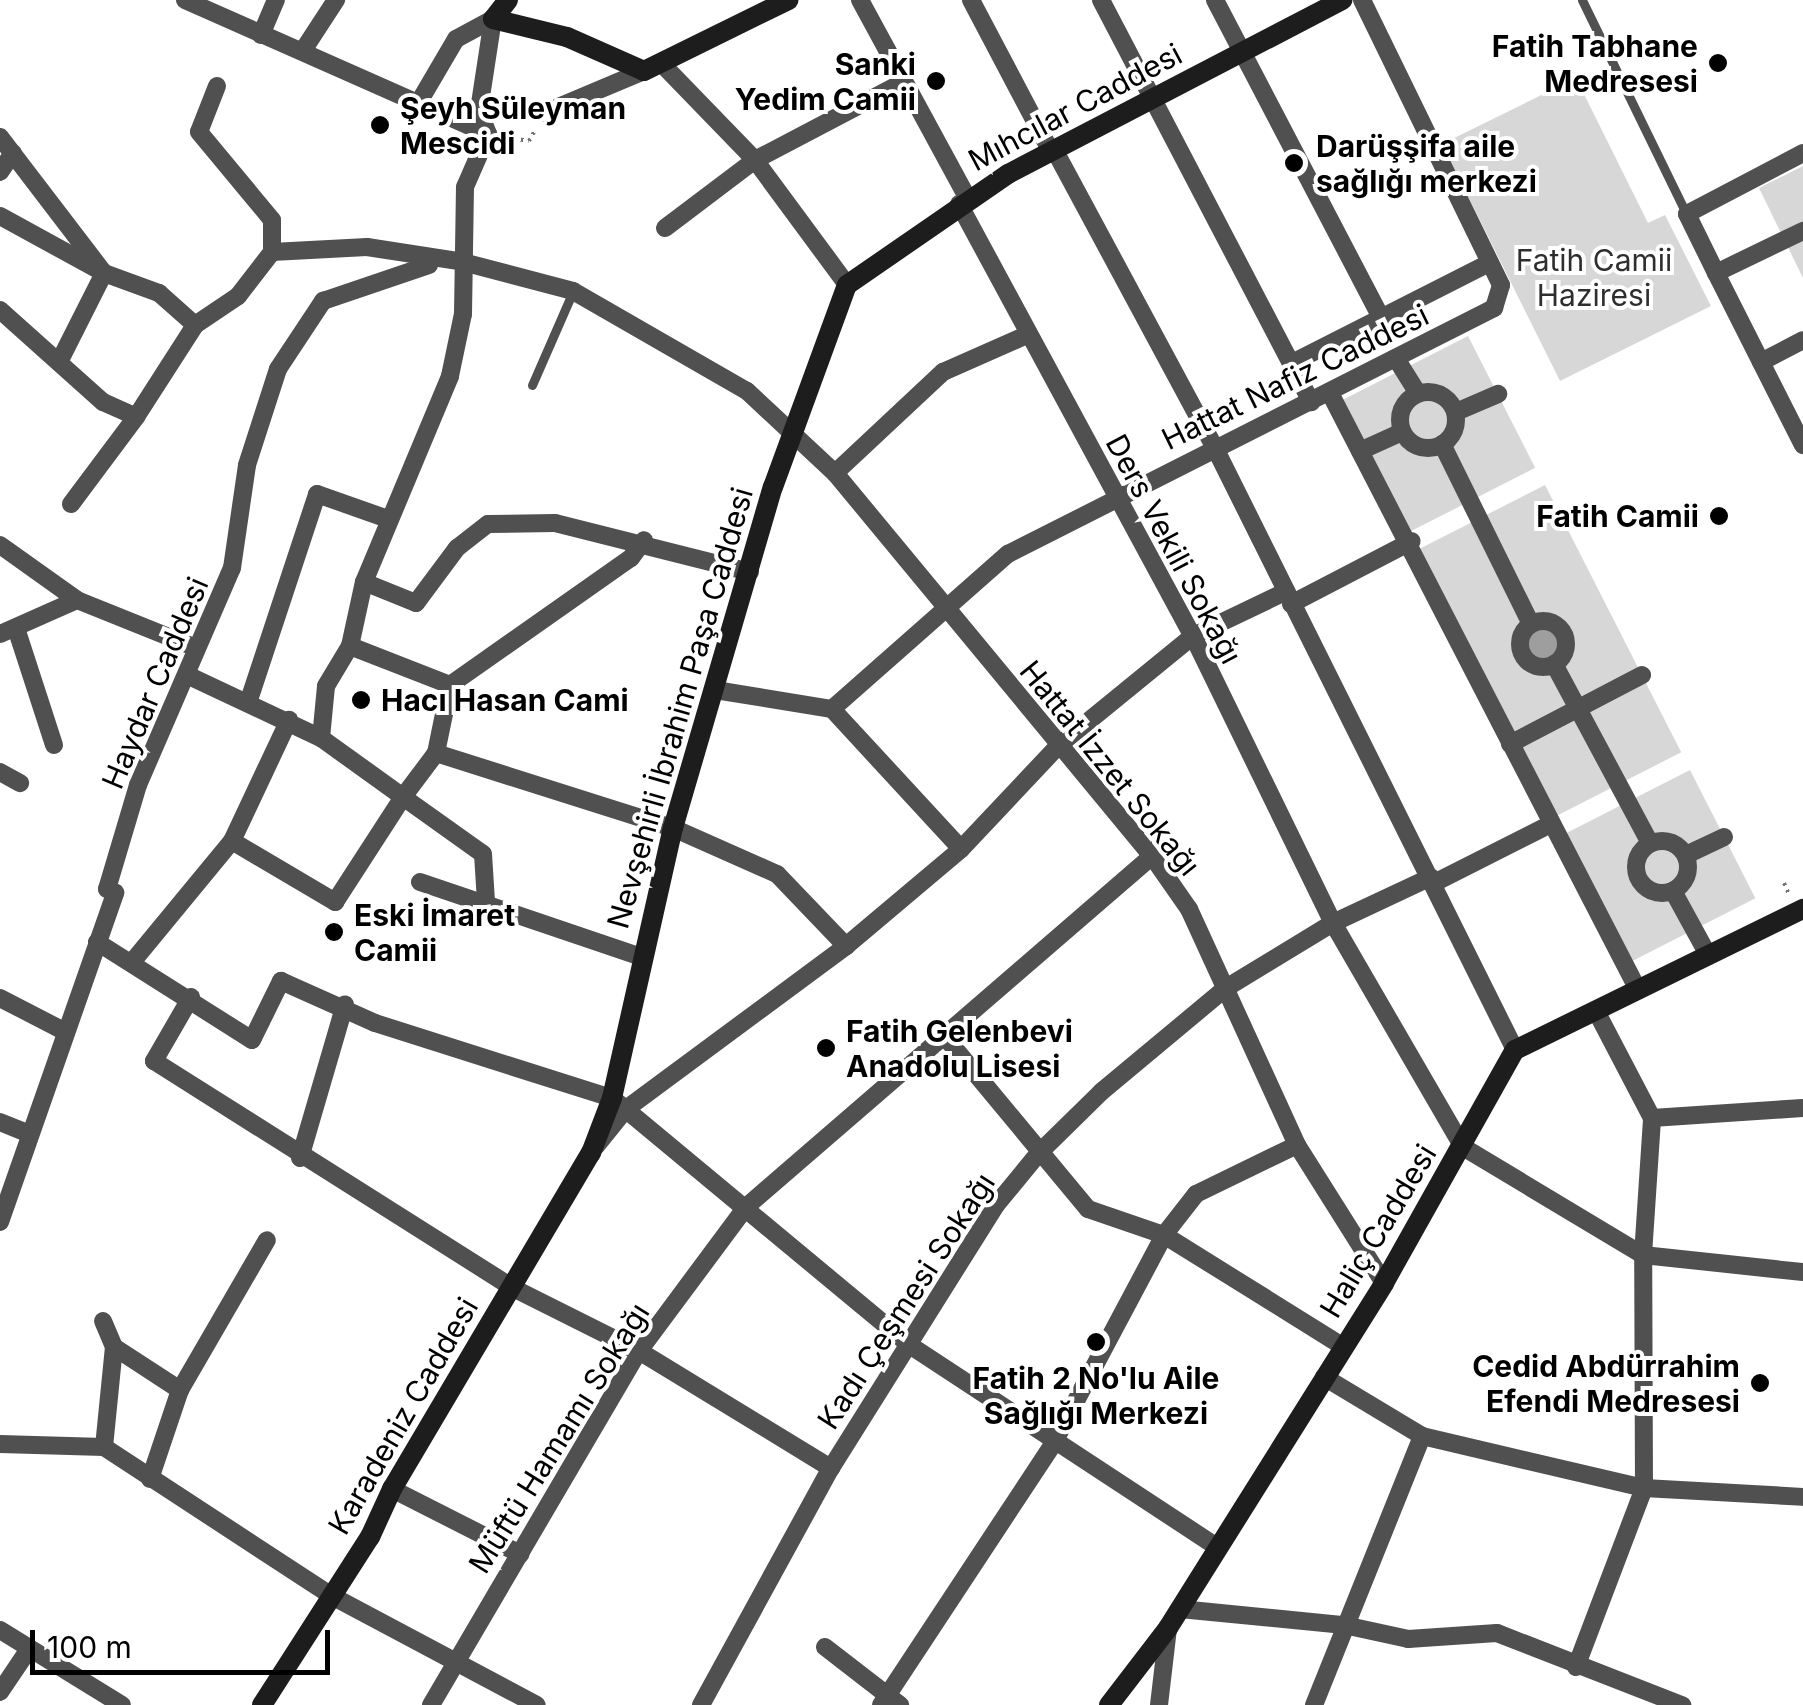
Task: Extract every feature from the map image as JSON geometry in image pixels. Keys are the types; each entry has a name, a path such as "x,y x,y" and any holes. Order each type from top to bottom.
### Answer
{"street":[{"path":"184,0 261,35 304,49 488,134"},
{"path":"261,35 276,0"},
{"path":"304,49 336,0"},
{"path":"419,102 456,39 493,19 508,0"},
{"path":"544,112 652,68 788,0"},
{"name":"Ders Vekili Sokağı","path":"860,0 1027,335 1193,636 1334,924 1463,1148"},
{"path":"971,0 1216,448 1515,1050 1803,909"},
{"path":"1101,0 1311,402"},
{"path":"1215,0 1378,314"},
{"name":"Mıhcılar Caddesi","path":"847,285 963,201 1154,101 1240,50 1342,0"},
{"path":"1292,363 1378,314 1489,263 1362,0"},
{"path":"493,19 567,37 652,68 755,160 847,285"},
{"path":"322,738 326,686 350,646 364,582 450,376 463,314 459,261 466,188 488,134 479,110 493,19"},
{"path":"665,228 755,160 900,84"},
{"path":"72,504 136,417 195,325 238,296 272,252 272,220 198,132 217,86"},
{"path":"0,138 104,273"},
{"path":"0,172 14,153"},
{"path":"1801,434 1687,214 1802,156"},
{"path":"0,216 104,273 159,293 195,325"},
{"path":"1716,273 1803,231"},
{"name":"Hattat İzzet Sokağı","path":"272,252 367,247 459,261 573,291 747,391 836,473 1152,856 1188,909 1297,1144 1384,1283"},
{"name":"Haydar Caddesi","path":"0,1222 97,942 138,785 187,675 194,647 232,568 247,465 278,369 302,326 323,301 410,268 459,261"},
{"name":"Hattat Nafiz Caddesi","path":"832,708 947,612 1008,554 1114,496 1397,360 1494,308 1501,285 1489,263"},
{"path":"60,360 104,273"},
{"name":"Nevşehirli İbrahim Paşa Caddesi","path":"590,1153 619,1104 641,957 673,828 791,432 847,285"},
{"path":"0,310 103,402 136,417"},
{"path":"836,473 943,372 1027,335"},
{"path":"1762,362 1803,340"},
{"path":"1397,360 1418,393"},
{"path":"1436,392 1456,412 1454,430 1442,444 1415,445 1402,432 1404,405 1418,393 1436,392"},
{"path":"1330,393 1638,990"},
{"path":"1456,412 1498,394"},
{"path":"1360,451 1402,432"},
{"path":"1442,444 1531,624"},
{"path":"248,700 317,494 388,519"},
{"path":"364,582 416,603 457,548 488,524 556,523 644,540 750,572"},
{"path":"232,841 335,902 403,797 436,754 450,685 631,558 644,540"},
{"path":"619,1104 846,946 961,848 1058,746 1193,636 1410,542"},
{"path":"0,545 77,600 194,647"},
{"path":"54,745 8,631 77,600"},
{"path":"1531,624 1561,628 1566,638 1554,664 1545,668 1524,659 1518,649 1531,624"},
{"path":"350,646 450,685"},
{"path":"1554,664 1650,843"},
{"path":"187,675 248,700 322,738 483,854 486,902"},
{"path":"1510,744 1642,675"},
{"path":"715,690 832,708 961,848"},
{"path":"133,962 232,841 289,720"},
{"path":"436,754 673,828 778,874 846,946"},
{"path":"0,772 20,783"},
{"name":"Kadı Çeşmesi Sokağı","path":"701,1705 832,1468 996,1206 1038,1154 1101,1092 1226,988 1334,924 1543,828"},
{"path":"1686,856 1724,837"},
{"path":"1666,841 1686,856 1685,880 1673,891 1655,892 1636,874 1638,856 1650,843 1666,841"},
{"name":"Müftü Hamamı Sokağı","path":"430,1705 639,1352 746,1207 942,1032 1152,856"},
{"path":"420,882 641,957"},
{"path":"1673,891 1708,955"},
{"path":"97,942 191,997 252,1040 281,981 345,1004 375,1023 619,1104 908,1344 1052,1444 1218,1548"},
{"path":"191,997 154,1061 300,1158 511,1287 639,1352 832,1468"},
{"path":"0,998 66,1032"},
{"path":"300,1158 345,1004"},
{"path":"1576,1667 1644,1488 1643,1255 1652,1118 1596,1011"},
{"path":"942,1032 1038,1154 1088,1209 1164,1235 1344,1347"},
{"name":"Haliç Caddesi","path":"1109,1705 1174,1618 1384,1283 1515,1050"},
{"path":"1652,1118 1803,1108"},
{"path":"0,1122 29,1134"},
{"path":"826,1648 889,1702 1052,1444 1164,1235 1196,1194 1297,1144"},
{"path":"1463,1148 1643,1255 1803,1272"},
{"name":"Karadeniz Caddesi","path":"262,1705 370,1537 392,1489 590,1153"},
{"path":"150,1479 180,1390 267,1240"},
{"path":"103,1321 114,1347 104,1447"},
{"path":"114,1347 180,1390"},
{"path":"1324,1377 1422,1436 1644,1488 1803,1497"},
{"path":"1314,1705 1422,1436"},
{"path":"0,1444 104,1447 330,1595 536,1705"},
{"path":"392,1489 520,1554"},
{"path":"1159,1705 1174,1618 1344,1625 1408,1639 1496,1632 1576,1667 1682,1705"},
{"path":"0,1630 112,1703"},
{"path":"0,1692 28,1650"}],"lane":[{"path":"1582,0 1687,214"},
{"path":"532,385 573,291"}],"path":[{"path":"488,134 529,141 544,112"}],"green space":[{"name":"Fatih Camii Haziresi","path":"1576,78 1648,223 1665,215 1711,306 1560,381 1442,144"},
{"path":"1803,166 1803,278 1759,188"},
{"path":"1468,336 1535,468 1409,532 1341,400"},
{"path":"1545,485 1681,752 1553,818 1417,550"},
{"path":"1690,770 1755,898 1628,963 1563,835"}],"shaded area":[{"path":"1546,623 1560,629 1566,643 1560,657 1546,663 1532,657 1526,643 1532,629"}],"place":[{"name":"Fatih Tabhane Medresesi","path":"1718,63"},
{"name":"Sanki Yedim Camii","path":"936,81"},
{"name":"Şeyh Süleyman Mescidi","path":"380,125"},
{"name":"Darüşşifa aile sağlığı merkezi","path":"1294,163"},
{"name":"Fatih Camii","path":"1719,516"},
{"name":"Hacı Hasan Cami","path":"361,700"},
{"name":"Eski İmaret Camii","path":"334,932"},
{"name":"Fatih Gelenbevi Anadolu Lisesi","path":"826,1048"},
{"name":"Fatih 2 No'lu Aile Sağlığı Merkezi","path":"1096,1342"},
{"name":"Cedid Abdürrahim Efendi Medresesi","path":"1760,1383"}]}
